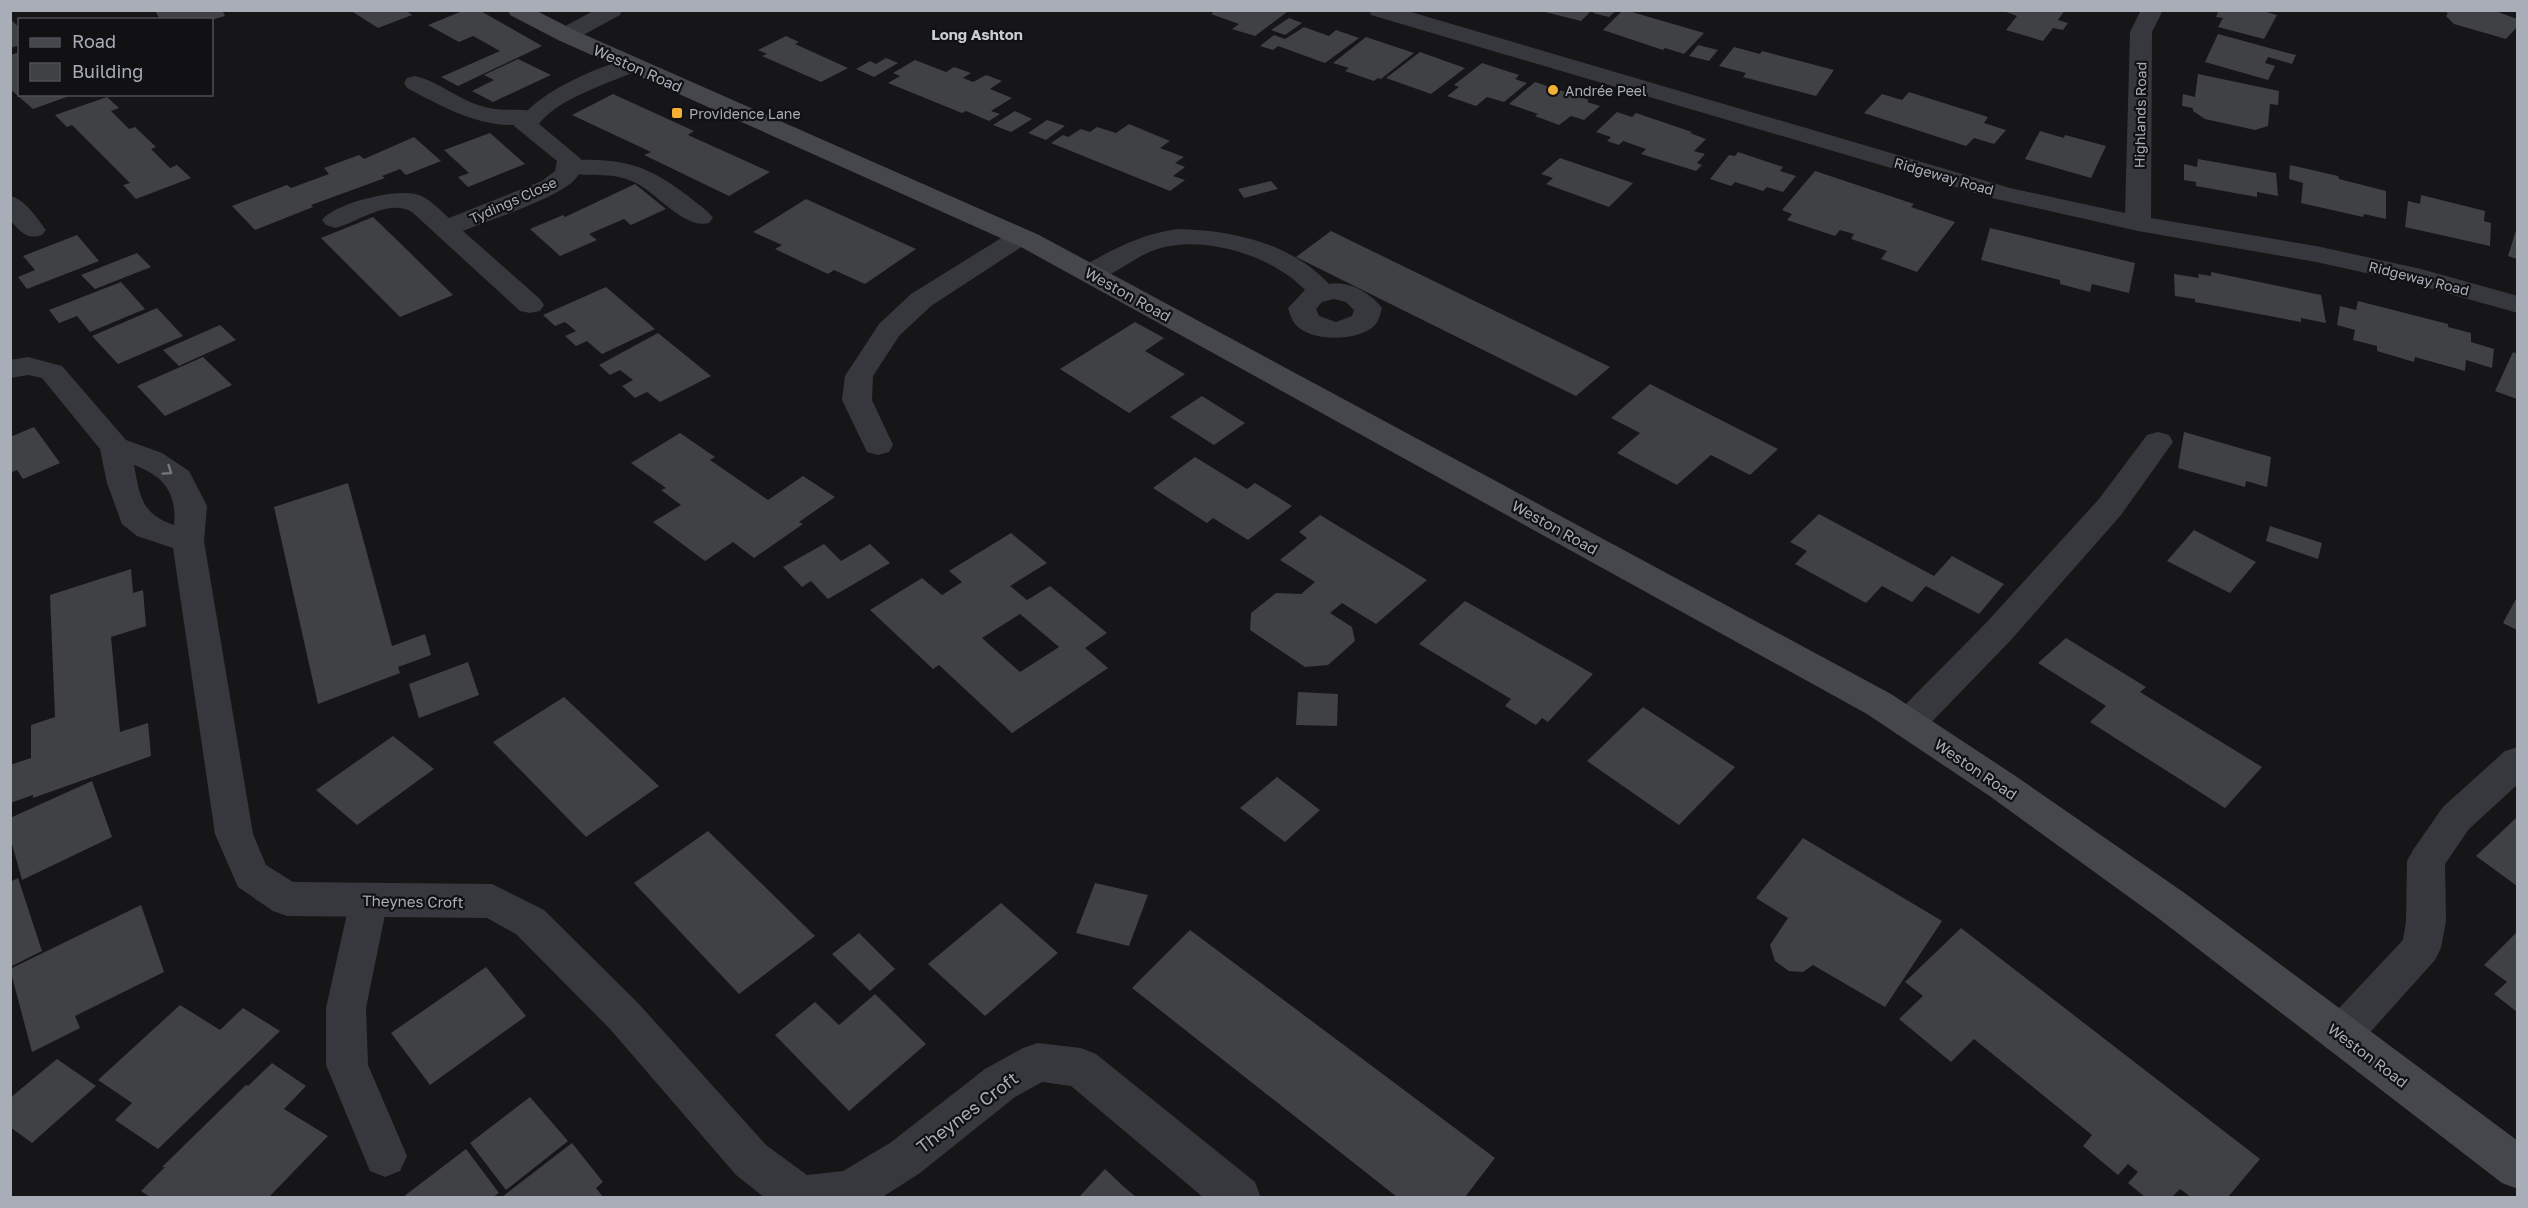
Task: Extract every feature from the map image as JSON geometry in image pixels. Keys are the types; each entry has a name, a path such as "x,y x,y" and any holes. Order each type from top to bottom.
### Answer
{"street":[{"name":"Weston Road","path":"518,10 632,65 1020,237 1091,273 1869,699 2004,787 2172,906 2517,1168"},
{"path":"566,35 612,10"},
{"name":"Ridgeway Road","path":"1379,10 2006,194 2138,223 2316,254 2412,275 2517,305"},
{"name":"Highlands Road","path":"2138,223 2141,32 2152,10"},
{"path":"415,83 481,116 504,120 529,117 552,101 632,65"},
{"name":"Tydings Close","path":"445,229 551,186 567,174 569,159 526,126 529,117"},
{"path":"568,167 612,167 629,171 646,179 700,218"},
{"name":"Tydings Close","path":"335,220 379,204 409,200 421,207 530,305"},
{"path":"10,203 33,230"},
{"path":"878,445 857,400 859,376 889,330 921,300 1020,237"},
{"path":"1091,273 1130,251 1162,239 1198,237 1272,254 1300,271 1323,294"},
{"path":"10,369 28,366 52,372 115,447 122,483 133,516 147,528 188,541"},
{"path":"1908,724 1998,632 2110,507 2158,442"},
{"name":"Theynes Croft","path":"115,447 152,459 178,478 191,506 188,541 234,834 252,876 287,899 492,901 530,922 624,1016 751,1160 810,1197 849,1192 905,1158 1000,1083 1038,1062 1081,1068 1239,1197"},
{"path":"2341,1035 2421,948 2426,921 2426,861 2456,818 2517,761"},
{"path":"369,900 346,1008 347,1065 386,1156"}],"building":[{"path":"155,10 222,10 225,16 213,19 159,18"},
{"path":"358,10 405,10 412,15 378,28 353,12"},
{"path":"465,10 479,10 542,46 458,86 441,77 500,51 473,36 459,42 428,25"},
{"path":"1216,10 1283,10 1287,12 1255,36 1232,29 1239,24 1211,14"},
{"path":"1537,10 1592,10 1581,21"},
{"path":"1596,10 1617,10 1609,17 1593,13"},
{"path":"1623,10 1704,33 1684,54 1665,48 1663,50 1603,30"},
{"path":"2001,10 2065,10 2058,20 2068,23 2063,30 2053,28 2043,41 2006,30 2017,16"},
{"path":"2219,10 2259,10 2277,15 2264,39 2218,27 2223,18 2216,17"},
{"path":"2440,10 2493,10 2517,19 2517,27 2506,39 2454,24 2446,16 2448,13"},
{"path":"1289,18 1302,23 1285,35 1271,30"},
{"path":"10,19 18,26 18,46 10,48"},
{"path":"1304,27 1329,36 1336,30 1359,38 1325,63 1278,46 1273,50 1260,46 1274,35 1285,39"},
{"path":"2218,34 2296,55 2292,64 2268,57 2265,63 2275,66 2268,80 2205,62"},
{"path":"786,36 799,42 795,44 848,68 821,82 762,56 767,54 758,50"},
{"path":"1366,37 1414,53 1381,79 1374,81 1345,71 1349,68 1333,63"},
{"path":"1698,45 1718,50 1709,61 1689,56"},
{"path":"1734,47 1760,54 1762,51 1834,70 1816,96 1743,77 1746,73 1719,66"},
{"path":"1420,52 1465,68 1431,94 1386,78"},
{"path":"18,53 18,96 10,89 10,55"},
{"path":"886,58 898,63 874,77 856,69 870,61 876,64"},
{"path":"518,59 551,75 493,102 472,91 494,80 484,75"},
{"path":"915,60 946,72 954,67 971,73 963,78 973,82 986,75 1002,81 990,89 1012,98 991,111 1000,114 989,121 966,111 962,113 888,83 900,76 893,73"},
{"path":"1482,63 1519,75 1515,79 1527,83 1504,102 1487,97 1476,106 1447,96 1459,87 1454,85"},
{"path":"2198,74 2279,91 2278,105 2270,104 2268,126 2255,130 2205,119 2193,111 2193,108 2182,106 2183,94 2195,97"},
{"path":"1535,82 1589,100 1587,102 1600,106 1584,120 1571,116 1559,125 1535,116 1538,114 1509,104"},
{"path":"1909,92 1988,117 1984,123 2006,130 1994,144 1974,138 1966,146 1864,113 1882,94 1902,100"},
{"path":"613,94 694,131 688,135 770,172 729,196 644,155 651,152 572,115"},
{"path":"18,96 69,96 33,109"},
{"path":"107,97 119,108 111,111 129,129 135,127 156,147 151,149 170,168 177,165 191,178 136,199 123,185 130,183 72,125 67,127 55,115"},
{"path":"1015,111 1032,119 1011,132 993,125"},
{"path":"1617,112 1632,117 1636,113 1706,139 1694,151 1705,154 1697,163 1702,165 1696,171 1641,154 1646,149 1623,141 1619,145 1607,141 1611,137 1596,132"},
{"path":"1047,120 1065,126 1046,140 1028,133"},
{"path":"1129,124 1170,141 1160,148 1184,157 1175,163 1185,167 1173,176 1185,180 1170,191 1051,143 1063,135 1068,137 1081,129 1090,132 1097,127 1116,133"},
{"path":"2040,131 2106,146 2091,178 2025,159"},
{"path":"490,133 525,164 468,187 458,177 469,173 444,150"},
{"path":"414,137 441,161 406,175 400,169 382,176 385,178 311,205 313,207 255,230 232,206 287,185 291,188 329,174 324,168 359,155 364,159"},
{"path":"1738,152 1783,167 1780,171 1796,176 1783,192 1767,187 1763,191 1735,182 1731,186 1710,179 1729,155 1735,156"},
{"path":"1560,158 1633,183 1609,207 1546,184 1553,178 1541,174"},
{"path":"2198,159 2276,173 2278,196 2257,192 2257,197 2196,186 2196,182 2184,180 2184,164 2197,167"},
{"path":"2290,165 2338,176 2339,179 2386,191 2386,219 2364,214 2363,217 2301,203 2303,183 2289,179"},
{"path":"1815,171 1914,204 1911,207 1955,222 1917,272 1881,259 1887,251 1851,239 1854,234 1840,230 1835,236 1787,220 1792,214 1782,210"},
{"path":"1271,181 1278,189 1244,198 1238,189"},
{"path":"635,184 666,209 631,225 624,219 589,234 597,240 560,256 530,229 563,215 565,217"},
{"path":"2421,195 2485,211 2484,221 2491,223 2490,246 2405,227 2408,201 2420,204"},
{"path":"806,199 916,249 865,284 834,270 828,274 775,249 782,245 753,232"},
{"path":"373,217 453,295 400,317 321,238"},
{"path":"2517,227 2517,259 2508,256"},
{"path":"1990,228 2135,263 2129,293 2092,284 2090,292 2060,284 2060,280 1981,260"},
{"path":"1331,231 1610,367 1576,396 1296,257"},
{"path":"77,235 99,261 27,289 18,277 35,270 23,256"},
{"path":"137,253 151,267 95,289 81,275"},
{"path":"2211,272 2321,295 2326,323 2301,318 2301,322 2195,302 2195,299 2175,296 2174,274 2199,278 2198,274 2211,276"},
{"path":"121,282 145,309 90,332 77,316 59,323 49,310"},
{"path":"606,287 655,329 602,354 587,341 576,346 565,336 576,331 565,322 555,326 543,315"},
{"path":"2358,301 2448,324 2448,327 2471,333 2471,342 2494,349 2492,368 2466,360 2465,371 2415,357 2414,362 2377,351 2377,346 2353,340 2355,330 2337,325 2340,306 2356,310"},
{"path":"157,308 183,336 118,364 92,336"},
{"path":"1135,322 1164,338 1145,351 1185,374 1129,413 1060,369"},
{"path":"220,325 236,340 179,366 163,350"},
{"path":"658,333 711,376 660,402 647,392 635,398 622,386 633,380 620,370 610,375 599,365"},
{"path":"2513,352 2517,354 2517,399 2495,391"},
{"path":"203,357 232,385 165,416 137,386"},
{"path":"1650,384 1778,449 1750,475 1711,455 1677,485 1617,453 1640,433 1611,418"},
{"path":"1202,396 1245,423 1214,445 1170,417"},
{"path":"34,427 60,463 23,479 17,470 10,473 10,437"},
{"path":"2184,432 2271,457 2267,487 2246,481 2245,487 2178,468"},
{"path":"680,433 715,457 710,460 768,500 803,476 835,497 799,522 803,524 754,558 733,542 705,561 653,522 681,505 661,490 666,488 631,463"},
{"path":"1195,457 1247,489 1255,483 1292,506 1248,540 1213,518 1207,523 1153,488"},
{"path":"348,483 392,646 425,634 431,655 398,667 400,673 318,704 274,507"},
{"path":"1819,514 1934,576 1952,556 2004,584 1979,614 1926,586 1912,602 1882,586 1866,603 1795,564 1807,551 1790,542"},
{"path":"1320,515 1427,580 1376,624 1342,603 1330,613 1352,627 1355,641 1328,665 1305,667 1250,630 1251,613 1276,593 1301,594 1315,582 1280,560 1307,538 1299,532"},
{"path":"2270,526 2322,543 2318,559 2266,541"},
{"path":"2194,530 2256,562 2230,593 2167,561"},
{"path":"1011,533 1047,563 1010,586 1027,600 1050,586 1107,633 1085,648 1108,668 1012,733 939,665 933,669 870,610 922,578 942,595 962,582 949,571","holes":["1020,614 1059,647 1020,672 982,638"]},
{"path":"824,544 841,561 870,544 890,563 828,599 811,581 802,587 783,567"},
{"path":"131,569 133,593 143,590 146,626 111,637 120,732 148,723 151,756 33,798 33,795 10,803 10,765 31,758 31,725 55,717 50,595"},
{"path":"2517,597 2517,630 2503,623"},
{"path":"1465,601 1593,674 1548,722 1542,718 1536,725 1505,706 1511,699 1419,644"},
{"path":"2066,638 2146,687 2140,692 2262,767 2225,808 2090,722 2106,706 2038,663"},
{"path":"468,662 479,695 419,718 409,684"},
{"path":"1298,692 1338,694 1337,726 1296,725"},
{"path":"564,697 659,786 586,837 493,742"},
{"path":"1643,707 1735,767 1679,825 1587,761"},
{"path":"393,736 434,769 357,825 316,790"},
{"path":"1277,777 1320,810 1285,842 1240,808"},
{"path":"92,781 112,837 22,880 10,837 10,818"},
{"path":"2517,817 2517,886 2476,856"},
{"path":"708,831 815,936 739,994 634,883"},
{"path":"1803,838 1942,921 1885,1007 1813,965 1803,972 1789,971 1775,961 1770,945 1788,918 1756,898"},
{"path":"18,878 42,951 10,967 10,882"},
{"path":"1095,883 1148,895 1129,946 1076,933"},
{"path":"1001,903 1058,953 985,1016 928,964"},
{"path":"141,905 164,972 75,1016 80,1028 32,1052 10,969"},
{"path":"1961,928 2260,1159 2228,1197 2191,1197 2180,1189 2172,1197 2145,1197 2128,1183 2138,1172 2128,1164 2118,1175 2083,1146 2092,1135 1974,1039 1951,1062 1899,1019 1923,996 1905,982"},
{"path":"1190,930 1495,1158 1465,1197 1397,1197 1132,988"},
{"path":"2517,932 2517,1012 2494,994 2507,982 2484,965"},
{"path":"859,933 895,969 870,991 832,954"},
{"path":"486,967 526,1016 430,1085 391,1033"},
{"path":"875,994 926,1044 849,1111 775,1035 815,1002 839,1025"},
{"path":"180,1005 220,1030 243,1008 280,1031 158,1149 115,1120 132,1103 98,1080"},
{"path":"57,1059 96,1086 32,1143 10,1127 10,1098"},
{"path":"272,1063 306,1086 284,1109 328,1136 269,1197 150,1197 141,1191 165,1167 162,1167 246,1085 248,1086"},
{"path":"530,1097 568,1141 506,1190 470,1143"},
{"path":"572,1143 603,1182 596,1188 603,1197 502,1197"},
{"path":"466,1149 499,1193 493,1197 403,1197"},
{"path":"1105,1169 1124,1187 1136,1197 1079,1197"}],"place":[{"name":"Andrée Peel","path":"1553,90"},
{"name":"Providence Lane","path":"677,113"}],"district":[{"name":"Long Ashton","path":"977,34"}]}
